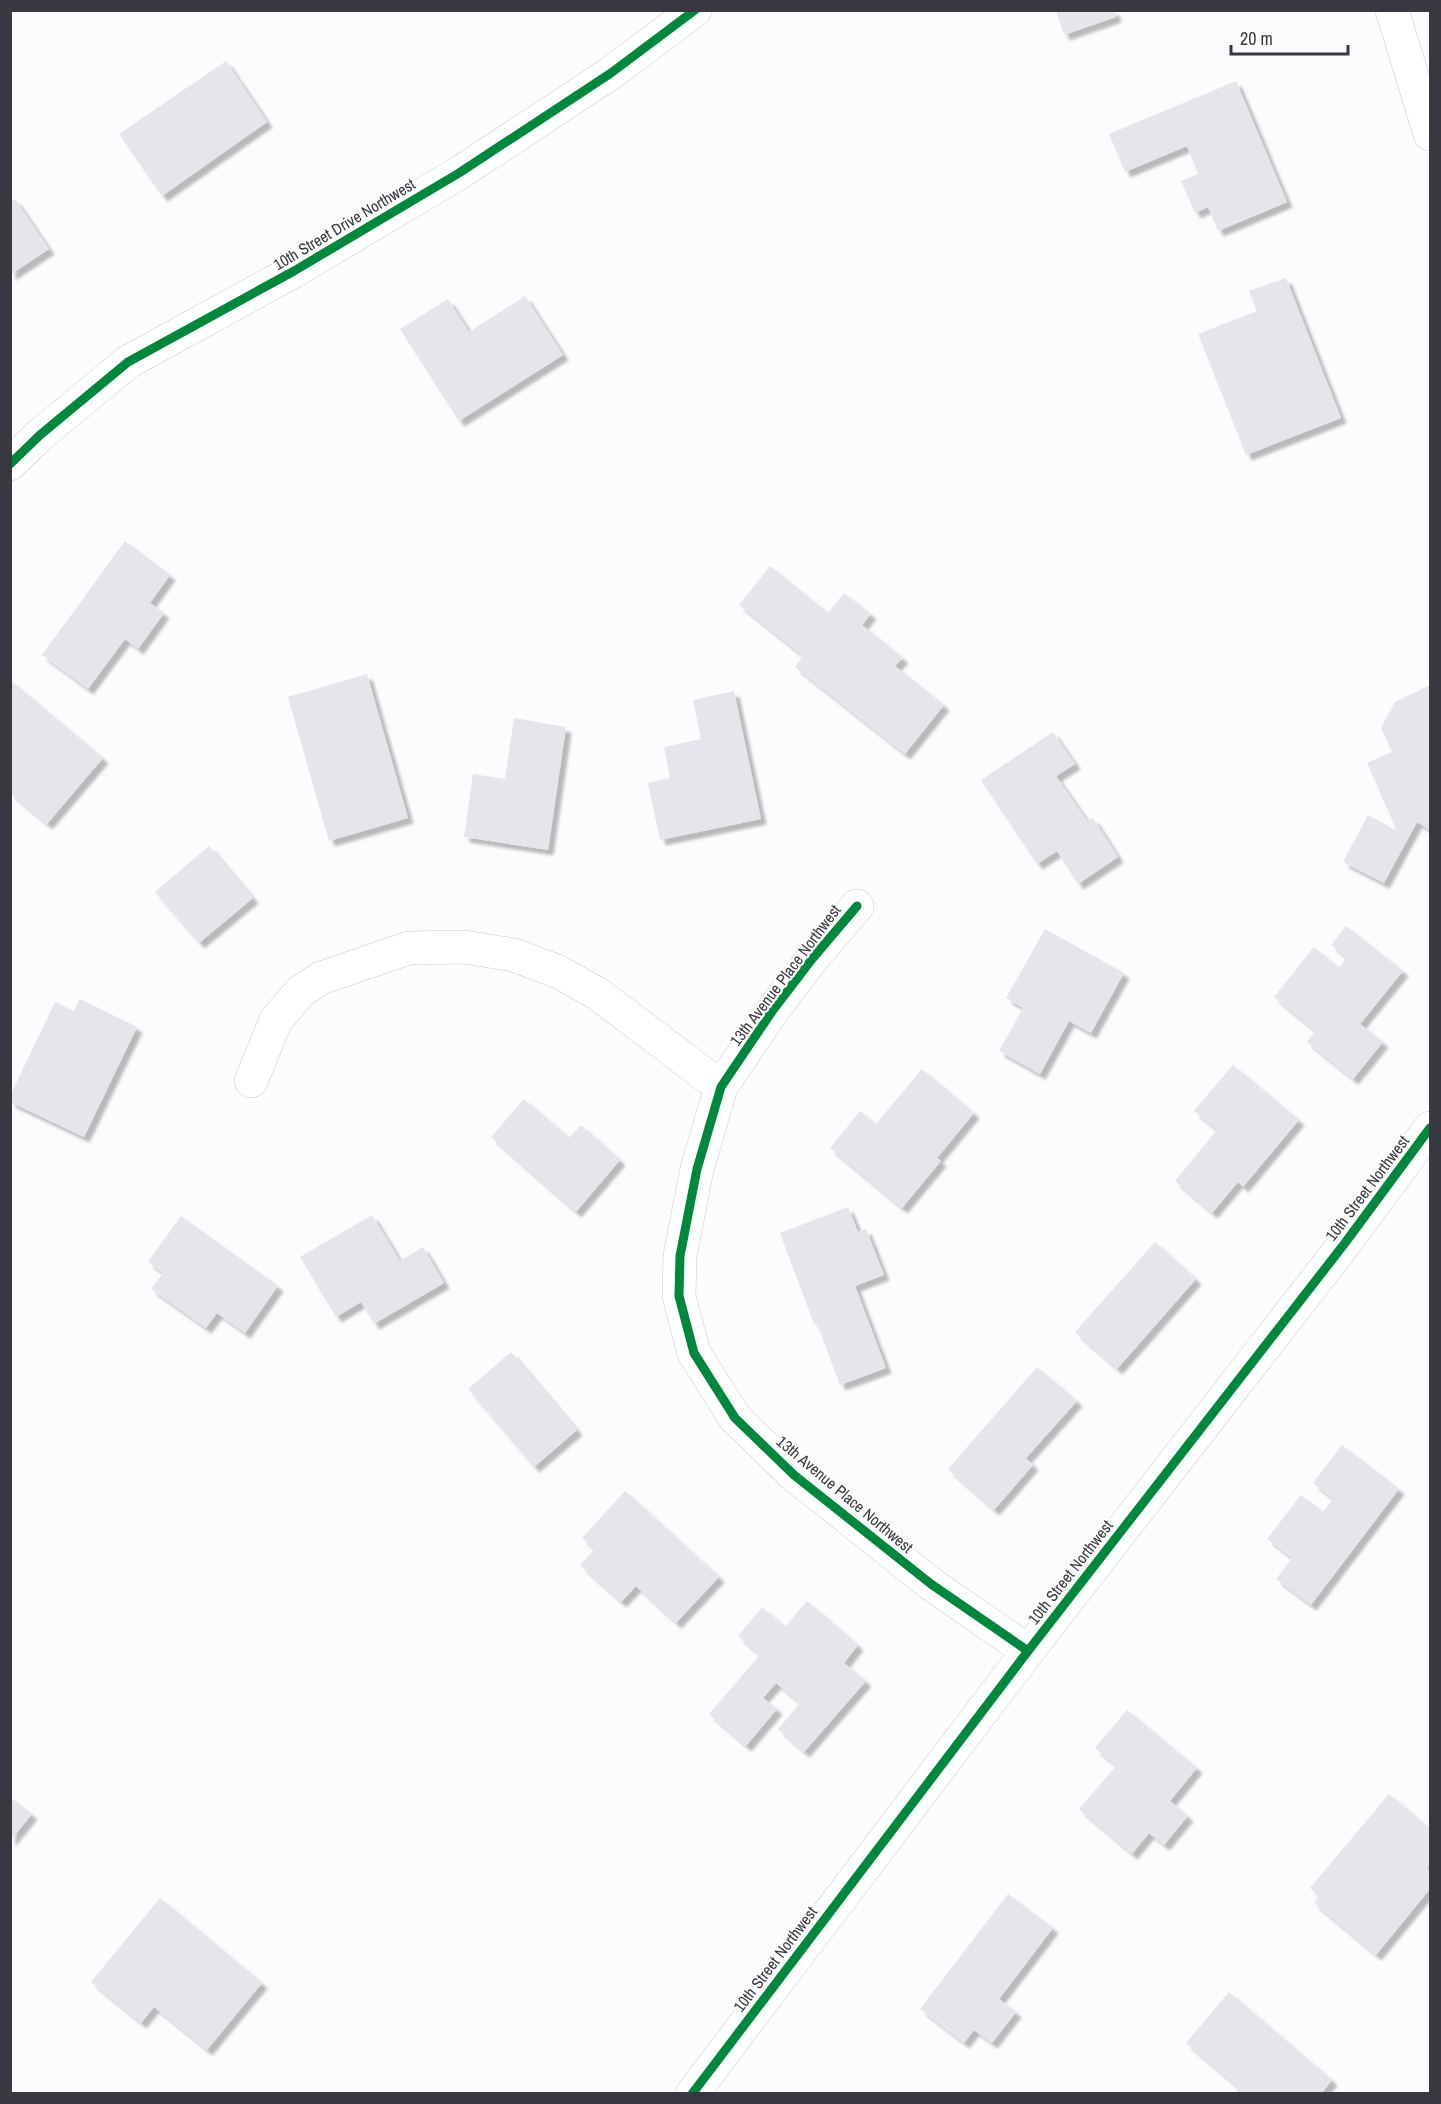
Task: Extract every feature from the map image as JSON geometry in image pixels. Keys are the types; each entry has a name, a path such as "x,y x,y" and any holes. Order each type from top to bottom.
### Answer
{"street":[{"name":"10th Street Drive Northwest","path":"10,464 40,435 128,362 294,271 459,173 611,73 695,10"},
{"path":"1392,10 1431,134"},
{"name":"13th Avenue Place Northwest","path":"857,906 773,1010 721,1087 697,1169 680,1256 679,1296 694,1353 735,1418 794,1474 931,1584 1028,1651"},
{"path":"251,1080 276,1020 301,991 321,978 409,948 464,947 514,955 559,972 598,994 721,1087"},
{"name":"10th Street Northwest","path":"692,2094 1028,1651 1345,1243 1431,1128"}],"building":[{"path":"1056,10 1114,10 1116,17 1064,35"},
{"path":"226,61 267,122 162,196 119,134"},
{"path":"1236,81 1287,202 1218,231 1208,207 1195,213 1181,181 1198,174 1187,146 1125,172 1109,134"},
{"path":"15,199 49,249 10,275 10,202"},
{"path":"1286,278 1341,418 1246,455 1198,334 1257,311 1249,291"},
{"path":"525,296 563,355 459,421 400,329 448,299 469,332"},
{"path":"125,541 170,575 150,603 164,613 138,649 125,639 88,689 42,655"},
{"path":"770,566 828,613 844,593 871,614 862,625 903,658 895,666 944,705 905,754 795,667 803,656 739,605"},
{"path":"367,674 408,818 329,841 288,697"},
{"path":"10,680 103,758 47,824 10,793"},
{"path":"1430,685 1430,830 1417,822 1384,883 1343,862 1368,815 1397,831 1367,763 1392,752 1381,728 1395,702"},
{"path":"734,691 761,819 660,840 648,783 670,778 664,747 701,739 693,700"},
{"path":"514,718 566,727 548,850 464,837 473,774 505,779"},
{"path":"1053,732 1075,764 1056,776 1087,821 1093,818 1118,857 1078,884 1057,851 1037,864 981,780"},
{"path":"209,846 253,898 199,943 155,892"},
{"path":"1346,926 1403,971 1360,1024 1383,1042 1353,1079 1307,1042 1315,1031 1274,997 1314,947 1339,968 1347,958 1331,945"},
{"path":"1045,929 1124,973 1091,1033 1069,1021 1040,1074 999,1051 1023,1008 1006,998"},
{"path":"80,999 137,1027 84,1137 10,1102 10,1096 55,1002 74,1011"},
{"path":"1233,1065 1299,1120 1243,1187 1238,1182 1212,1213 1175,1181 1217,1130 1194,1111"},
{"path":"922,1069 974,1113 937,1158 941,1161 902,1208 830,1148 860,1111 876,1124"},
{"path":"524,1099 569,1138 581,1125 620,1160 576,1212 491,1137"},
{"path":"848,1207 858,1232 866,1229 884,1275 855,1286 886,1368 840,1385 780,1233"},
{"path":"372,1215 400,1261 423,1247 444,1283 374,1324 361,1302 336,1317 300,1257"},
{"path":"181,1216 278,1286 245,1333 217,1313 206,1328 151,1289 163,1273 148,1262"},
{"path":"1155,1242 1196,1279 1117,1369 1075,1332"},
{"path":"511,1352 577,1430 534,1467 468,1389"},
{"path":"1037,1367 1077,1401 1026,1458 1033,1465 994,1510 948,1469"},
{"path":"1342,1445 1399,1489 1311,1605 1276,1579 1292,1558 1267,1539 1301,1495 1323,1512 1333,1499 1313,1483"},
{"path":"625,1491 719,1577 676,1623 636,1586 621,1602 580,1565 595,1549 582,1538"},
{"path":"807,1601 858,1645 844,1663 866,1681 804,1752 778,1729 800,1703 776,1683 763,1698 777,1709 746,1746 709,1714 760,1655 738,1636 762,1607 785,1627"},
{"path":"1127,1710 1197,1768 1170,1801 1188,1816 1164,1845 1149,1833 1132,1854 1079,1809 1116,1766 1095,1748"},
{"path":"1389,1794 1430,1829 1430,1864 1427,1868 1430,1871 1430,1889 1376,1955 1314,1903 1319,1896 1310,1888"},
{"path":"10,1797 32,1814 10,1841"},
{"path":"1008,1894 1053,1928 999,1999 1016,2012 992,2043 974,2030 964,2043 920,2009"},
{"path":"160,1898 262,1983 207,2050 154,2007 141,2023 91,1982"},
{"path":"1229,1992 1332,2080 1321,2094 1235,2094 1239,2088 1186,2043"}],"cycle path":[{"path":"10,464 40,435 128,362 294,271 459,173 611,73 695,10"},
{"path":"857,906 773,1010 721,1087 697,1169 680,1256 679,1296 694,1353 735,1418 794,1475 931,1584 1028,1651"},
{"path":"692,2094 1028,1651 1345,1243 1430,1128"}]}
